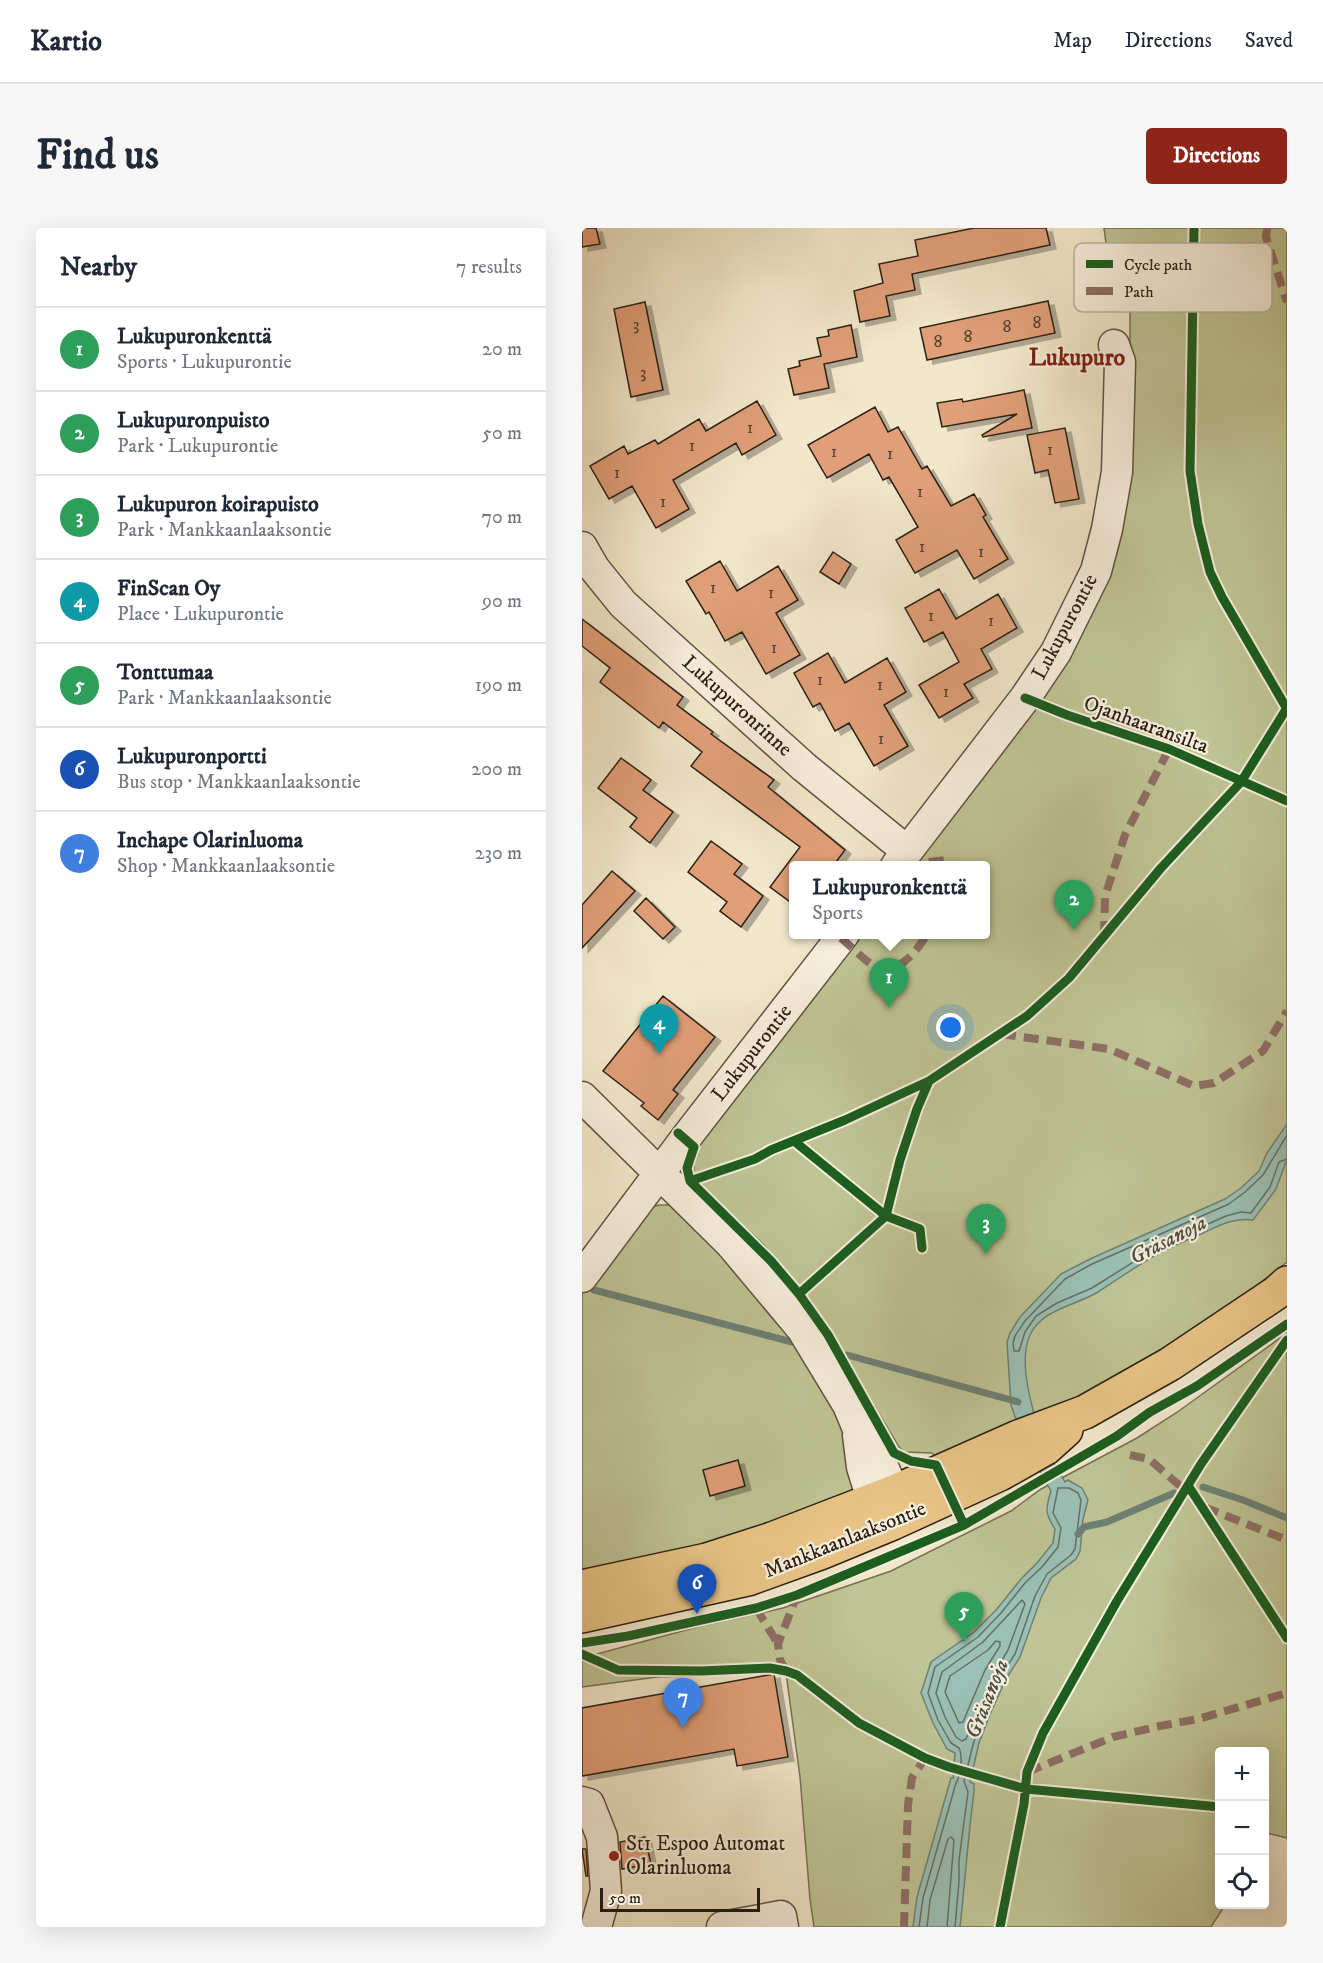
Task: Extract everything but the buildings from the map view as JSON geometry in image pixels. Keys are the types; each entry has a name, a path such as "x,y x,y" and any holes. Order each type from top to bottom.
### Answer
{"main road":[{"name":"Mankkaanlaaksontie","path":"582,1587 707,1560 886,1505 1000,1474 1046,1448 1085,1412 1170,1364 1276,1293 1287,1283"},
{"name":"Mankkaanlaaksontie","path":"582,1616 748,1579 820,1553 886,1505"}],"street":[{"name":"Lukupurontie","path":"901,858 1031,689 1056,652 1096,571 1107,530 1117,472 1120,362 1114,345"},
{"name":"Lukupuronrinne","path":"582,547 594,568 622,604 804,767 901,858"},
{"name":"Lukupurontie","path":"582,1276 840,939"},
{"path":"582,1097 730,1243 802,1329 848,1405 858,1429 881,1462 886,1505"},
{"path":"582,1802 589,1804 602,1837 606,1891 596,1927"},
{"path":"722,1927 781,1916 783,1927"}],"green space":[{"path":"1104,228 1287,228 1287,1262 1207,1322 1132,1372 1052,1414 944,1464 932,1453 904,1452 899,1447 811,1301 763,1244 702,1188 694,1175 694,1165 698,1154 697,1144 855,939 990,939 990,861 914,861 1065,656 1130,381 1130,312 1272,312 1272,243 1106,243"},
{"path":"659,1205 674,1205 755,1283 845,1426 854,1489 815,1516 582,1577 582,1290 646,1209"},
{"path":"1287,1333 1287,1838 1269,1834 1269,1747 1215,1747 1215,1909 1222,1909 1211,1927 814,1927 800,1777 786,1673 657,1677 582,1687 582,1658 701,1626 783,1608 891,1571 1011,1511 1041,1489 1137,1438 1176,1413"}],"water":[{"name":"Gräsanoja","path":"1287,1124 1287,1159 1276,1189 1253,1220 1226,1223 1164,1250 1098,1292 1060,1309 1042,1319 1035,1326 1027,1345 1025,1366 1036,1420 1018,1425 1011,1405 1007,1342 1020,1317 1061,1274 1225,1199 1241,1188 1259,1171 1267,1153"},
{"name":"Gräsanoja","path":"1050,1456 1065,1482 1068,1480 1082,1488 1088,1500 1083,1519 1080,1551 1076,1559 1051,1578 1041,1598 1020,1657 1006,1679 979,1743 970,1782 974,1784 974,1792 960,1927 913,1927 917,1897 951,1778 953,1778 955,1753 947,1749 921,1693 931,1662 974,1632 997,1609 1053,1543 1055,1529 1047,1511 1051,1491 1038,1468"}],"waterway":[{"path":"594,1290 792,1342"},
{"path":"847,1355 1018,1402"},
{"path":"1203,1487 1287,1518"},
{"path":"1078,1534 1084,1527 1107,1522 1174,1493"}],"marked path":[{"path":"1267,228 1268,243"},
{"path":"1261,243 1266,237"},
{"path":"1272,256 1287,302"},
{"path":"1104,936 1105,896 1125,835 1169,749"},
{"path":"937,861 946,861"},
{"path":"842,939 870,963 886,969 901,964 924,939"},
{"path":"1001,1034 1109,1049 1194,1086 1214,1083 1263,1051 1287,1011"},
{"path":"1130,1455 1149,1459 1179,1485 1189,1487"},
{"path":"1204,1507 1287,1540"},
{"path":"786,1671 780,1660 778,1644 797,1595"},
{"path":"756,1608 778,1644"},
{"path":"1027,1772 1113,1737 1198,1719 1287,1693"},
{"path":"904,1927 908,1805 912,1778 925,1758"}],"cycle path":[{"path":"1194,228 1194,243"},
{"path":"1193,312 1190,471 1198,524 1210,572 1222,597 1287,709"},
{"name":"Ojanhaaransilta","path":"1025,698 1067,715 1169,749 1287,801"},
{"path":"690,1181 755,1159 929,1081 1027,1016 1069,978 1161,868 1241,782 1287,708"},
{"path":"799,1294 886,1216 900,1160 929,1081"},
{"path":"678,1133 694,1147 687,1168 690,1181 771,1261 799,1294 828,1335 894,1453 911,1461 936,1465 964,1525"},
{"path":"794,1141 886,1216 920,1229 922,1248"},
{"path":"582,1643 628,1636 756,1608 797,1595 964,1525 1117,1436 1150,1412 1197,1386 1287,1324"},
{"path":"1000,1927 1024,1804 1027,1772 1043,1733 1117,1601 1201,1464 1287,1340"},
{"path":"1189,1487 1287,1638"},
{"path":"582,1654 618,1670 701,1671 770,1668 786,1671 797,1675 859,1723 925,1758 949,1767 1026,1789 1215,1807"}],"place":[{"name":"Lukupuronpuisto","path":"1074,930"},
{"name":"Lukupuronkenttä","path":"889,1008"},
{"name":"FinScan Oy","path":"659,1054"},
{"name":"Lukupuron koirapuisto","path":"986,1254"},
{"name":"Lukupuronportti","path":"697,1614"},
{"name":"Tonttumaa","path":"964,1642"},
{"name":"Inchape Olarinluoma","path":"683,1728"},
{"name":"St1 Espoo Automat Olarinluoma","path":"614,1856"}],"district":[{"name":"Lukupuro","path":"1077,358"}]}
